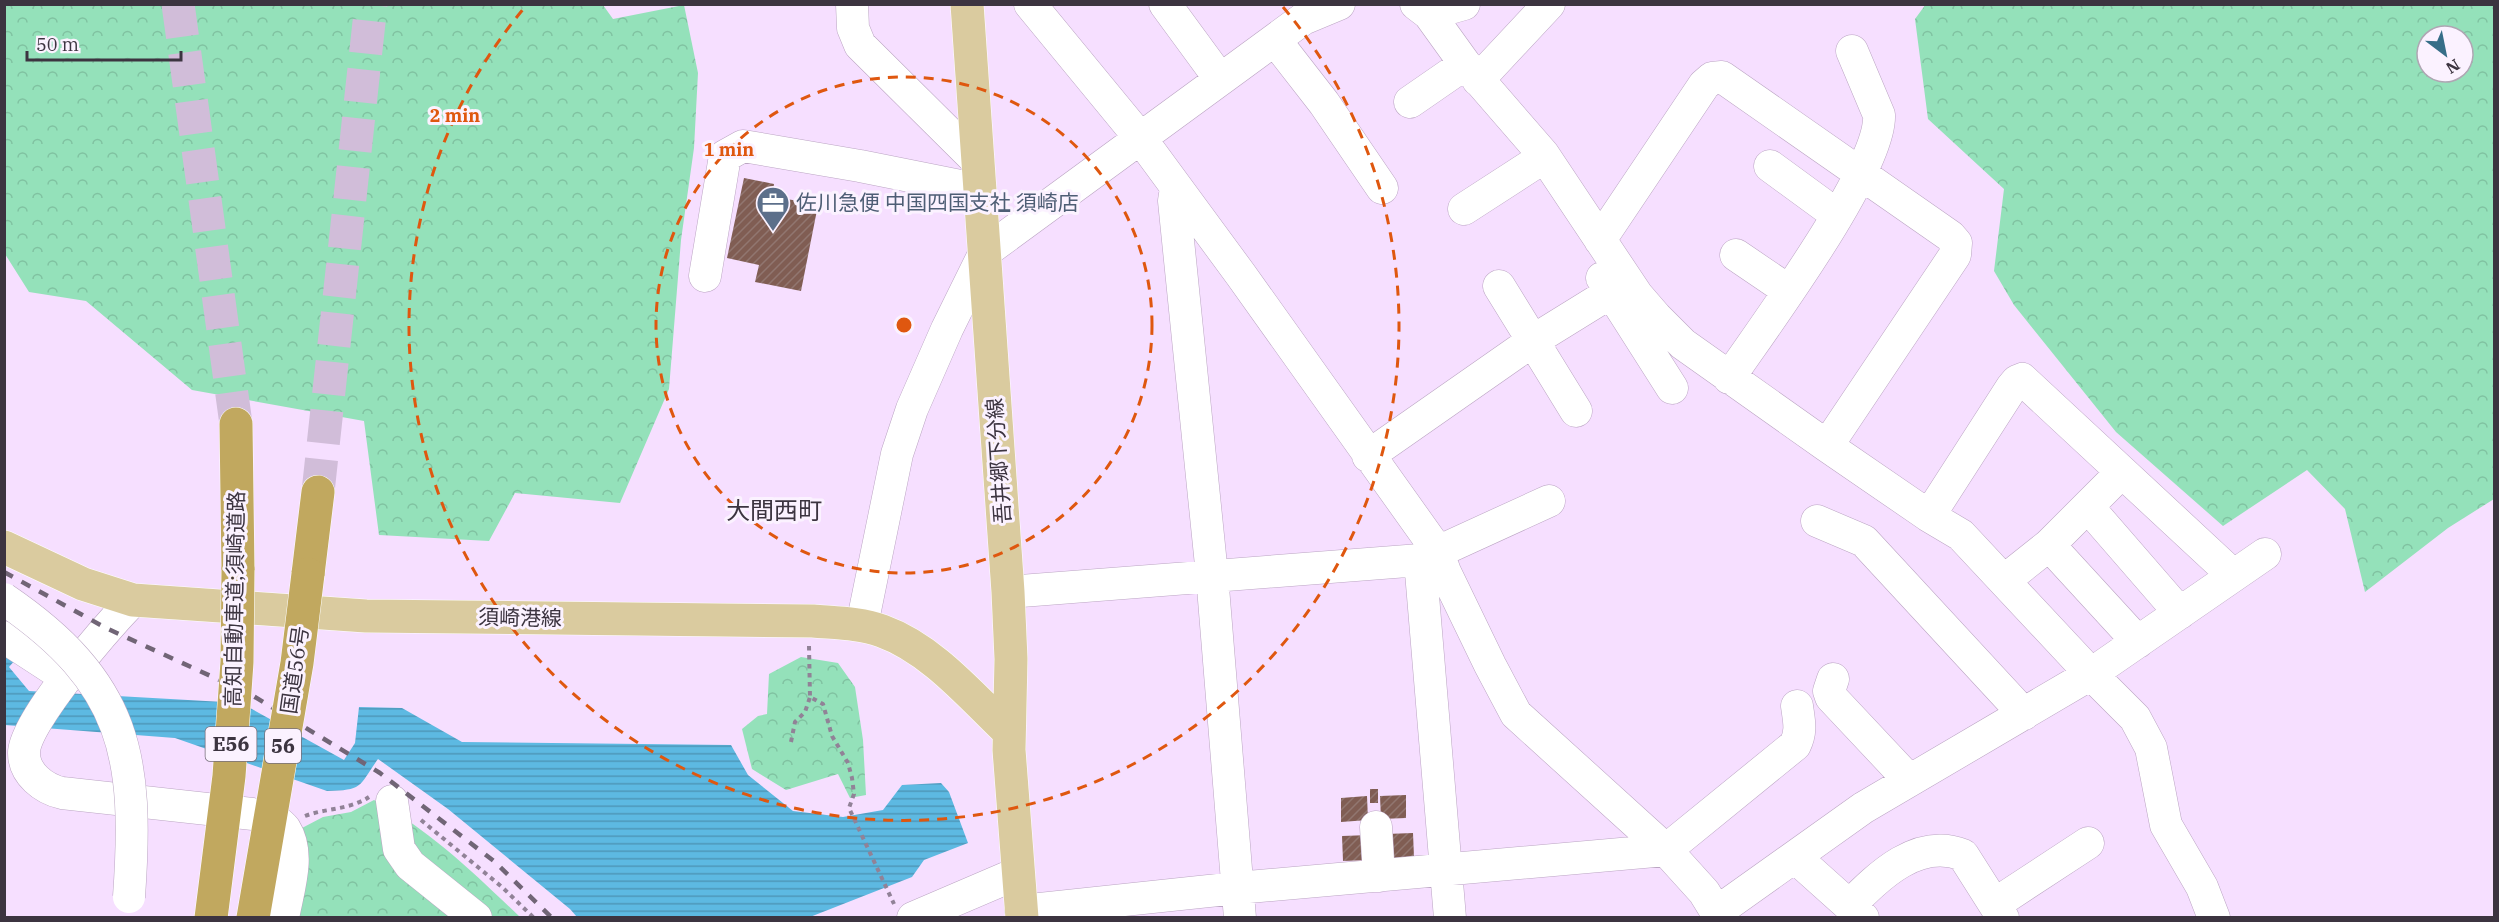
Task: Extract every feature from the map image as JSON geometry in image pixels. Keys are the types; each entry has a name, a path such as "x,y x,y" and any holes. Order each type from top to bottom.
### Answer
{"highway":[{"name":"高知自動車道;須崎道路","path":"211,918 229,776 237,662 236,424"},
{"name":"国道56号","path":"253,918 295,674 318,492"}],"main road":[{"name":"吾井郷下分線","path":"967,4 1008,592 1011,659 1009,732 1022,914"},
{"name":"須崎港線","path":"4,547 83,584 133,600 366,616 813,621 862,626 900,638 922,652 1009,732"}],"street":[{"path":"852,4 853,28 860,45 979,176"},
{"path":"1030,4 1141,139 1241,275 1368,456 1429,555 1516,714 1666,850 1704,892 1718,915 1863,808 2091,674 2265,554"},
{"path":"1165,4 1220,79"},
{"path":"1423,9 1464,4"},
{"path":"1410,102 1472,72 1549,4"},
{"path":"862,626 897,454 904,432 947,329 985,252 1275,40 1313,8"},
{"path":"1423,9 1539,159 1656,317 1683,344 1827,446 1967,540 2135,718 2145,732 2151,748 2166,825 2202,887 2214,918"},
{"path":"1275,40 1324,103 1382,188"},
{"path":"1729,378 1789,291 1862,173 1880,125 1879,115 1852,51"},
{"path":"1600,240 1704,84 1712,78 1722,77 1950,236 1956,243 1955,255 1827,446"},
{"path":"705,276 725,156 743,146 860,166 979,176"},
{"path":"1464,209 1539,159"},
{"path":"1539,159 1610,293 1672,388"},
{"path":"1770,166 1837,215"},
{"path":"1176,188 1174,201 1212,575 1239,903"},
{"path":"1736,255 1789,291"},
{"path":"1499,286 1576,411"},
{"path":"1368,456 1534,340 1610,293"},
{"path":"1929,516 2012,387 2022,379 2121,473 2234,575"},
{"path":"2005,580 2049,545 2121,473"},
{"path":"1008,592 1429,555 1549,501"},
{"path":"2088,507 2180,613"},
{"path":"1817,521 1864,541 2024,714"},
{"path":"2049,545 2138,642"},
{"path":"1429,555 1445,871 1450,918"},
{"path":"4,599 31,617 63,644 97,686 112,712 130,772 133,808 128,907"},
{"path":"133,600 106,628 20,743 27,766 32,775 50,790 270,816 284,828 292,848 293,865 283,918"},
{"path":"4,637 63,683"},
{"path":"1833,679 1829,691 1831,697 1909,780"},
{"path":"1022,914 1239,903 1379,876 1666,850 1795,745 1800,735 1797,706"},
{"path":"392,801 399,849 410,865 476,918"},
{"path":"1376,827 1379,876"},
{"path":"1796,858 1856,911 1882,873 1901,861 1942,850 1963,855 1999,911 2088,843"},
{"path":"906,915 1018,873"}],"path":[{"path":"791,742 795,722 805,712 810,697 808,652 813,621"},
{"path":"810,697 823,704 832,736 848,762 854,794 849,808 906,915"}],"green space":[{"path":"1926,4 2494,5 2494,499 2448,528 2365,592 2345,509 2307,470 2223,526 2116,432 2014,305 1994,271 2004,189 1928,119 1915,19"},
{"path":"5,5 603,5 613,19 684,5 698,73 694,148 681,240 669,389 620,503 515,493 489,541 379,535 364,421 192,390 86,301 29,292 5,254"},
{"path":"801,657 838,663 855,687 863,740 866,795 850,798 838,774 786,790 752,769 742,729 758,716 767,714 769,674"},
{"path":"374,800 433,839 520,917 293,918 305,839 302,828 323,817 351,812"}],"water":[{"path":"4,652 16,659 9,667 29,691 241,703 344,760 355,743 359,707 402,708 462,742 731,745 748,775 793,811 843,817 883,810 902,785 941,783 949,792 968,843 924,860 912,877 810,917 577,917 448,809 378,759 359,785 348,790 327,791 175,738 5,725"}],"building":[{"name":"佐川急便 中国四国支社 須崎店","path":"744,178 774,184 772,196 818,205 801,291 755,282 759,265 727,258"},
{"path":"1370,789 1378,789 1378,803 1370,803"},
{"path":"1406,795 1406,818 1381,819 1380,796"},
{"path":"1367,796 1368,820 1341,822 1341,798"},
{"path":"1413,833 1414,857 1387,859 1386,834"},
{"path":"1370,835 1370,860 1343,861 1342,836"}],"tunnel":[{"path":"178,4 236,424"},
{"path":"318,492 371,4"}],"railway":[{"path":"4,572 106,628 250,694 380,773 495,862 552,918"}],"place":[{"name":"佐川急便 中国四国支社 須崎店","path":"773,232"}],"district":[{"name":"大間西町","path":"774,511"}]}
